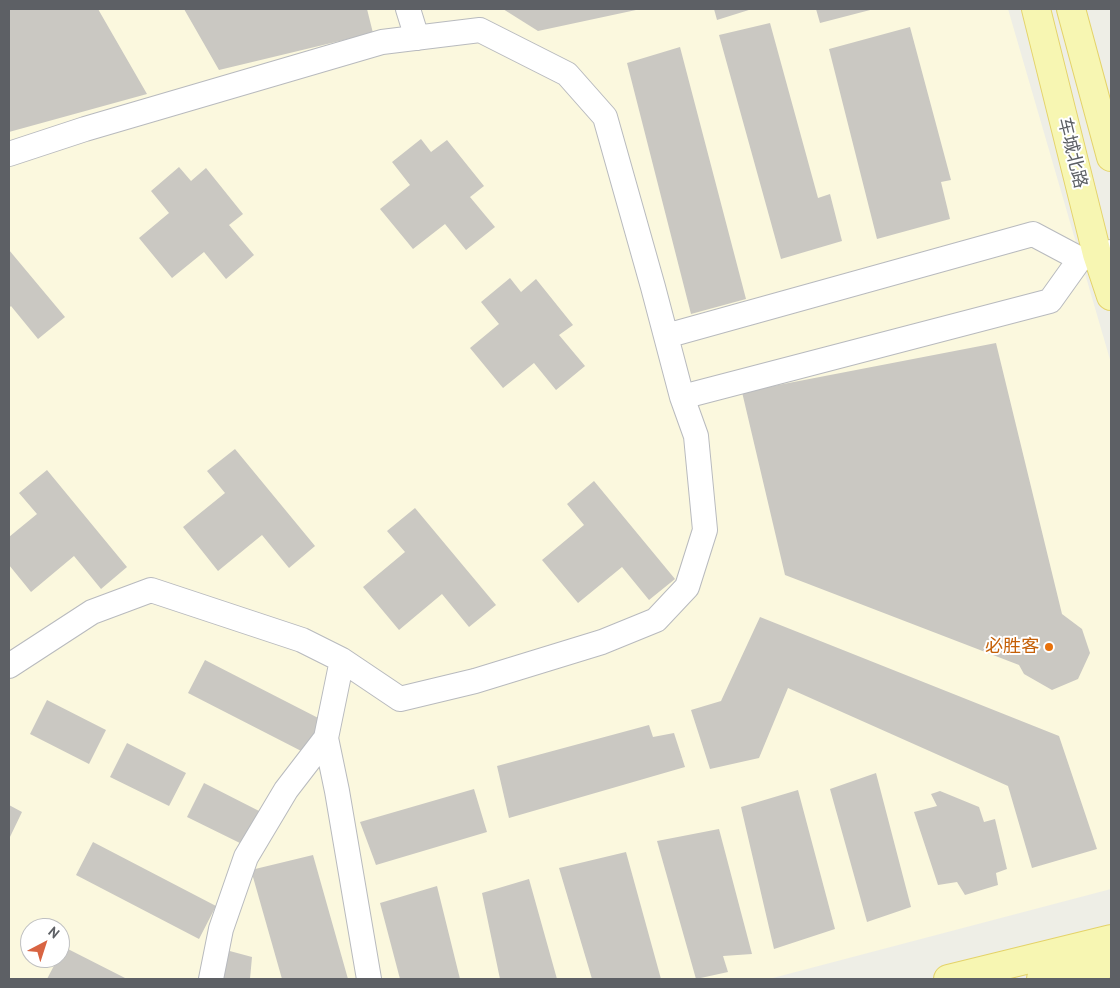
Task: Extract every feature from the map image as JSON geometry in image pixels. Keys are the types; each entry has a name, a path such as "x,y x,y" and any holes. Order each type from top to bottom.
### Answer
{"main road":[{"name":"车城北路","path":"1036,9 1096,255 1111,296"},
{"name":"车城北路","path":"1071,9 1111,157"},
{"path":"948,979 1111,939"},
{"path":"1041,979 1111,963"}],"street":[{"path":"408,9 417,38"},
{"path":"9,154 85,129 382,42 480,30 567,74 605,117 682,397 696,436 705,530 687,587 656,620 602,642 475,682 400,699 342,660 302,640 151,590 92,612 18,658 9,666"},
{"path":"666,336 1033,234 1096,255 1050,301 682,397"},
{"path":"342,660 326,738 337,791 369,979"},
{"path":"211,979 221,929 246,857 286,790 326,738"}],"shaded area":[{"path":"9,9 1008,9 1111,363 1111,889 769,979 9,979"}],"building":[{"path":"9,9 98,9 147,94 9,132"},
{"path":"184,9 367,9 373,33 219,70"},
{"path":"503,9 636,9 636,10 538,31"},
{"path":"714,9 752,9 717,20"},
{"path":"816,9 874,9 820,23"},
{"path":"770,23 818,198 830,194 842,241 781,259 719,35"},
{"path":"910,27 951,180 941,182 950,219 877,239 829,49"},
{"path":"680,47 746,299 691,314 627,63"},
{"path":"421,139 431,152 447,140 484,186 470,197 495,227 466,250 445,224 413,249 380,209 410,185 392,162"},
{"path":"179,167 191,181 206,168 243,214 229,225 254,255 226,279 204,252 172,278 139,238 169,213 151,191"},
{"path":"9,250 65,317 38,339 11,306 9,308"},
{"path":"510,278 521,292 536,279 573,325 559,335 585,366 556,390 534,363 503,388 470,348 499,324 481,302"},
{"path":"996,343 1062,614 1082,629 1090,653 1078,679 1052,690 1024,674 1019,665 785,575 742,392"},
{"path":"235,449 315,546 289,568 262,535 218,571 183,527 225,493 207,471"},
{"path":"47,470 127,567 101,589 74,556 31,592 9,565 9,537 37,514 19,493"},
{"path":"594,481 675,579 649,600 622,567 578,603 542,560 584,525 567,504"},
{"path":"415,508 496,605 469,627 442,594 399,630 363,587 405,552 387,531"},
{"path":"760,617 1059,736 1097,849 1032,868 1008,786 788,688 759,758 710,769 691,710 721,701"},
{"path":"205,660 328,723 311,756 188,693"},
{"path":"47,700 106,730 89,764 30,734"},
{"path":"649,725 653,737 674,733 685,767 509,818 497,766"},
{"path":"127,743 186,773 169,806 110,777"},
{"path":"876,773 911,907 867,922 830,789"},
{"path":"204,783 263,813 246,846 187,817"},
{"path":"474,789 487,832 376,865 360,822"},
{"path":"798,790 835,929 774,949 741,807"},
{"path":"940,791 979,807 984,822 995,819 1007,869 996,873 998,885 965,895 957,882 938,885 914,812 937,806 931,794"},
{"path":"9,805 22,812 9,839"},
{"path":"719,829 752,954 723,956 728,972 696,979 657,841"},
{"path":"93,842 216,906 199,939 76,875"},
{"path":"626,852 661,979 592,979 559,868"},
{"path":"313,855 348,979 282,979 251,870"},
{"path":"529,879 557,979 500,979 482,893"},
{"path":"437,886 460,979 400,979 380,903"},
{"path":"70,950 127,979 47,979 53,968 70,968"},
{"path":"226,950 252,957 250,979 221,979"}],"place":[{"name":"必胜客","path":"1049,647"}]}
